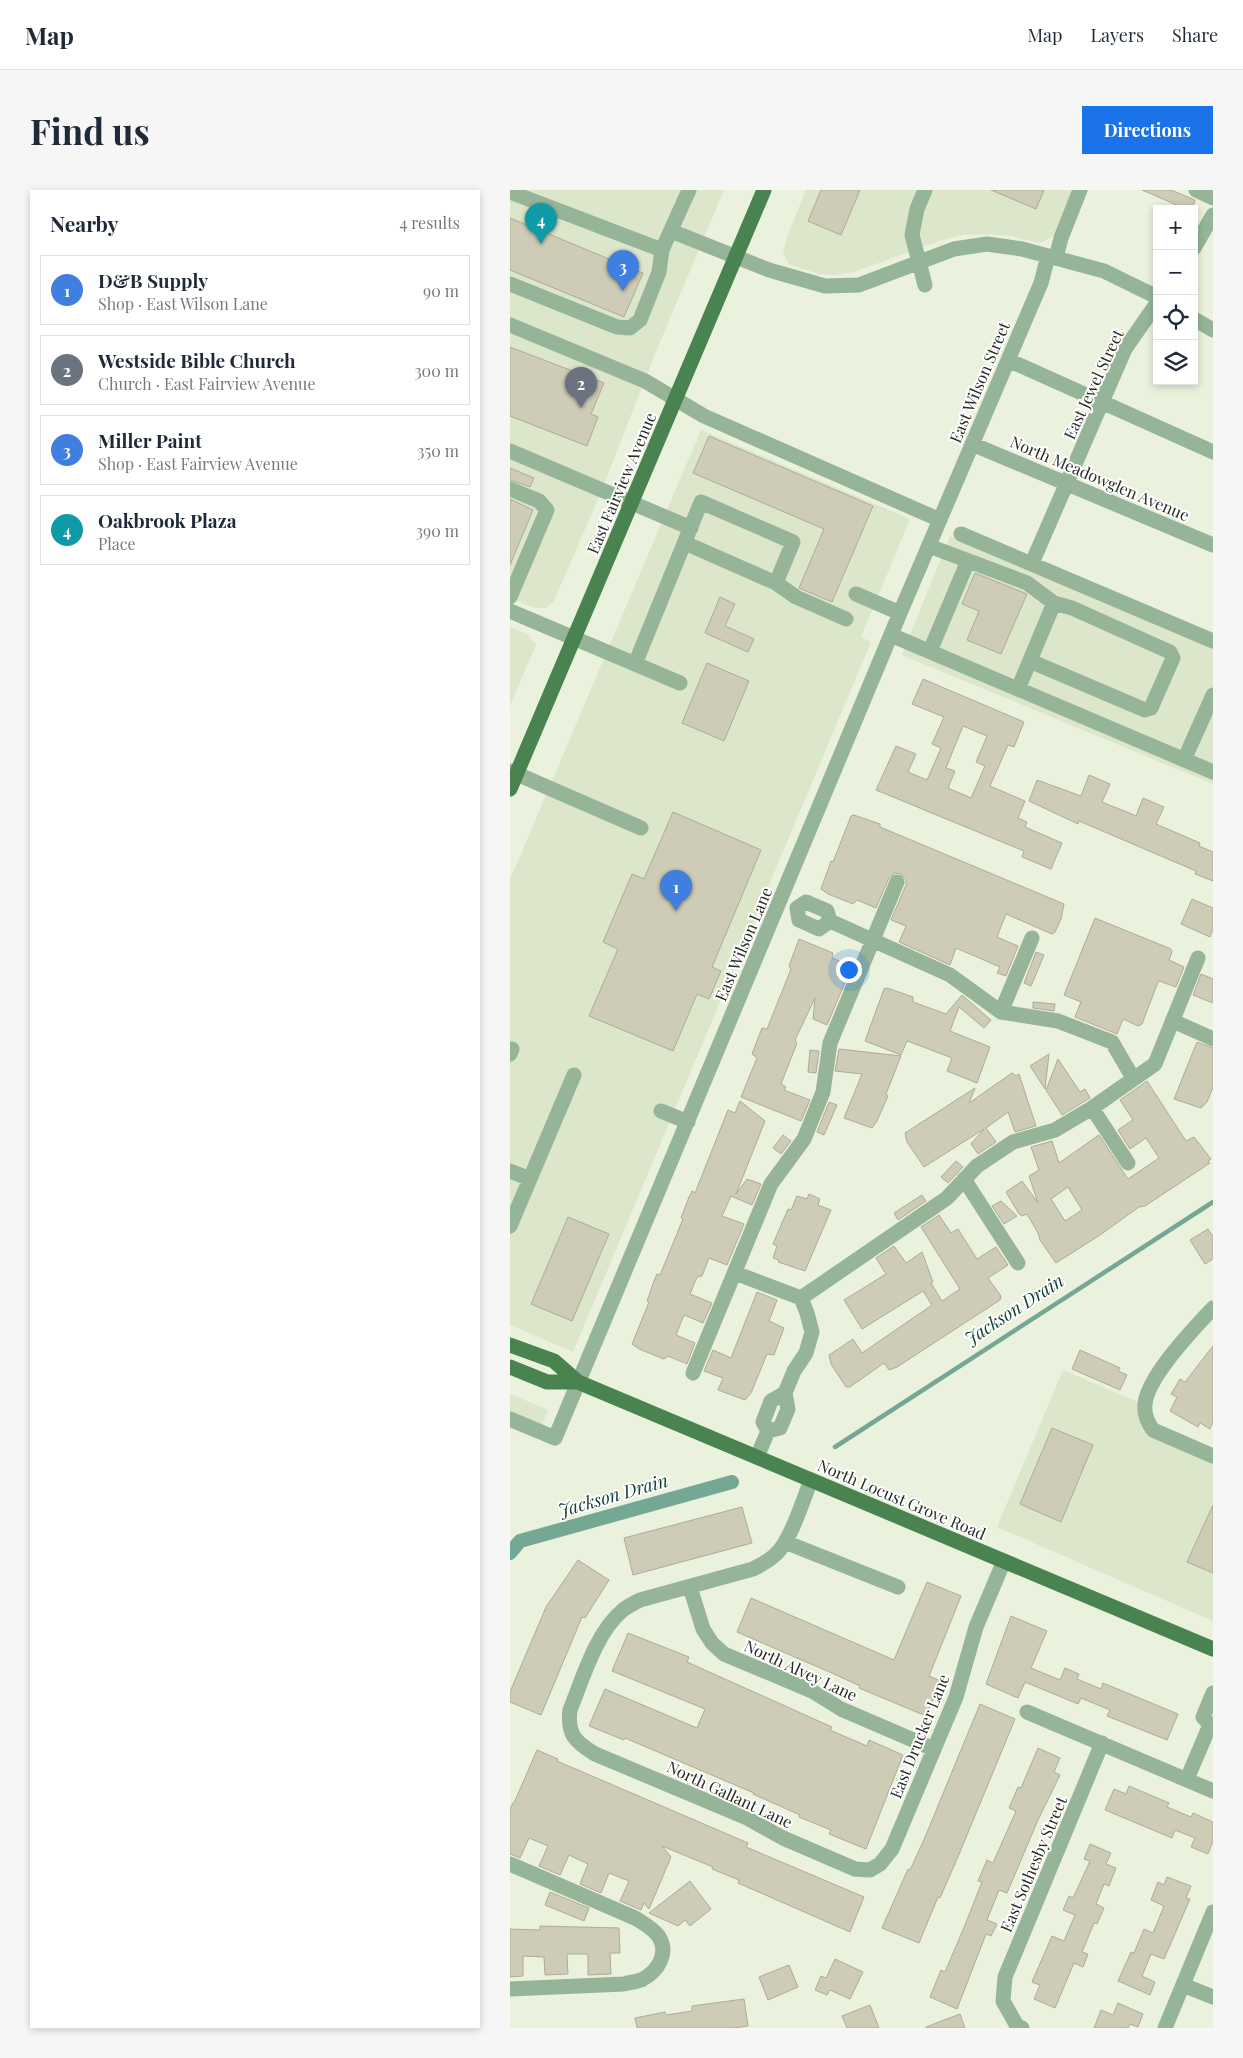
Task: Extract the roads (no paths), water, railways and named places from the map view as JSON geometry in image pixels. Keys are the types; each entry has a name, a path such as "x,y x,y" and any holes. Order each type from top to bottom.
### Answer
{"main road":[{"name":"East Fairview Avenue","path":"510,789 513,772 632,504 764,190"},
{"name":"North Locust Grove Road","path":"510,1344 554,1361 578,1382 1213,1648"},
{"name":"North Locust Grove Road","path":"510,1367 547,1382 578,1382"}],"street":[{"path":"510,284 617,327 630,328 640,320 659,272 662,250 689,190"},
{"path":"925,190 917,209 912,235 925,285"},
{"name":"East Wilson Street","path":"940,520 1080,190"},
{"path":"1196,190 1213,198"},
{"path":"515,192 662,250"},
{"path":"1198,241 1213,215"},
{"path":"671,231 735,257 791,277 825,286 859,284 954,249 986,244 1022,249 1104,271 1153,295"},
{"name":"East Jewel Street","path":"1032,563 1125,349 1153,309"},
{"path":"1198,321 1213,330"},
{"path":"510,325 645,381 704,416 940,520"},
{"path":"1008,360 1213,452"},
{"name":"North Meadowglen Avenue","path":"972,444 1213,545"},
{"path":"510,451 691,528"},
{"path":"510,489 539,501 547,510 512,589"},
{"path":"635,664 686,543 701,502 793,542 776,583"},
{"name":"East Wilson Lane","path":"510,1419 555,1438 940,520"},
{"path":"961,534 1213,641"},
{"path":"686,543 776,583 796,597 846,619"},
{"path":"929,546 1027,584 1054,603 1072,608 1170,652 1173,658 1151,708 1145,710 1030,661"},
{"path":"930,651 968,561"},
{"path":"856,594 900,613"},
{"path":"1018,689 1054,603"},
{"path":"510,611 680,683"},
{"path":"891,635 1213,772"},
{"path":"1184,760 1213,695"},
{"path":"513,772 641,828"},
{"path":"693,1373 771,1184 804,1139 823,1092 830,1043 897,882"},
{"path":"780,902 797,908 798,920 820,929 830,921 950,975 1001,1012 1058,1021 1112,1042 1133,1078"},
{"path":"1001,1012 1032,938"},
{"path":"801,1298 947,1198 977,1166 1012,1142 1055,1130 1092,1108 1155,1064 1198,958"},
{"path":"1173,1021 1213,1039"},
{"path":"510,1226 574,1075"},
{"path":"1092,1108 1128,1163"},
{"path":"662,1112 688,1122"},
{"path":"510,1171 530,1179"},
{"path":"964,1179 1018,1263"},
{"path":"735,1273 801,1298 808,1313 812,1332 806,1353 794,1371 785,1393 771,1401 763,1422 768,1431 757,1457"},
{"path":"1213,1308 1188,1335 1152,1384 1146,1397 1146,1415 1149,1424 1160,1434 1213,1456"},
{"path":"690,1587 753,1569 777,1554 785,1542 811,1480"},
{"path":"785,1542 898,1588"},
{"name":"East Drucker Lane","path":"880,1864 892,1849 956,1697 976,1627 1004,1561"},
{"name":"North Gallant Lane","path":"690,1587 640,1600 624,1609 611,1621 602,1635 570,1710 569,1722 572,1734 580,1745 595,1754 745,1816 783,1838 846,1865 870,1870 880,1864"},
{"name":"North Alvey Lane","path":"690,1587 703,1629 712,1643 724,1654 812,1691 841,1709 934,1749"},
{"path":"1187,1779 1211,1726 1203,1717 1213,1693"},
{"path":"1027,1712 1213,1791"},
{"name":"East Sothesby Street","path":"1022,2028 1017,2026 1003,2001 1005,1977 1102,1743"},
{"path":"510,1864 635,1918 649,1927 659,1937 663,1948 662,1959 656,1970 642,1980 624,1984 510,1989"},
{"path":"1165,2028 1213,1912"},
{"path":"1183,1985 1213,1997"}],"waterway":[{"name":"Jackson Drain","path":"835,1447 1213,1202"},
{"name":"Jackson Drain","path":"510,1553 520,1541 732,1482"}],"place":[{"name":"Oakbrook Plaza","path":"541,244"},
{"name":"Miller Paint","path":"623,291"},
{"name":"Westside Bible Church","path":"581,408"},
{"name":"D&B Supply","path":"676,911"}]}
